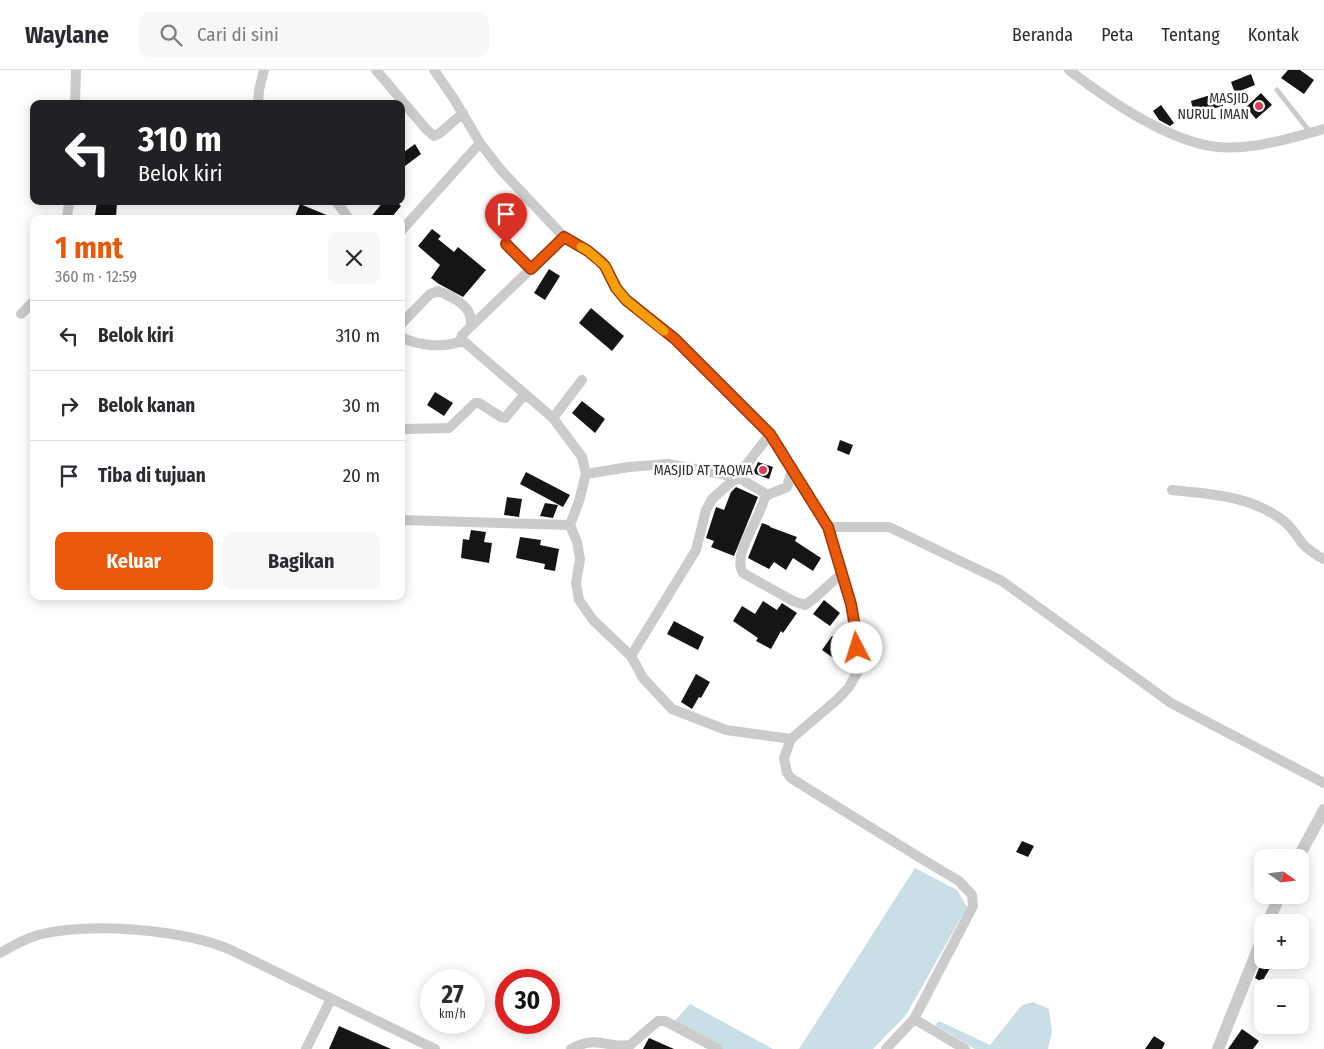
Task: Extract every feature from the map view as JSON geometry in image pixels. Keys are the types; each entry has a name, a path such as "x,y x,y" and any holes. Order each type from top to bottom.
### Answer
{"street":[{"path":"75,100 76,70"},
{"path":"258,100 264,70"},
{"path":"376,70 402,100"},
{"path":"434,70 480,142 501,170 564,237 588,251 605,266 616,288 626,300 675,339 770,434 828,527 855,627 858,671 849,687 839,698 792,739 784,758 785,767 792,778 922,860 959,880 972,895 973,906 914,1019 886,1049"},
{"path":"1069,70 1134,114 1179,137 1204,145 1220,147 1242,146 1283,140 1324,129"},
{"path":"405,104 434,136 462,113"},
{"path":"405,226 480,142"},
{"path":"564,237 462,335 462,341 553,418 582,457 586,474 570,526 577,542 580,559 576,583 579,600 593,620 631,656 643,678 672,709 726,730 792,739"},
{"path":"506,244 531,269"},
{"path":"405,320 430,294 438,291 447,294 468,311 471,316 471,326"},
{"path":"21,314 30,305"},
{"path":"405,338 423,343 448,345 462,341"},
{"path":"553,418 582,380"},
{"path":"405,429 449,428 473,404 479,403 501,418 505,418 524,395"},
{"path":"631,656 696,550 706,510 712,499 737,477 770,434"},
{"path":"586,474 629,467 668,464 737,477 763,492 765,496"},
{"path":"792,470 787,487 765,496 743,549 740,569 743,573 793,601 804,605 842,574"},
{"path":"1172,490 1228,496 1278,516 1303,544 1324,559"},
{"path":"405,520 570,526"},
{"path":"828,527 889,527 1002,581 1171,703 1324,783"},
{"path":"1303,849 1324,810"},
{"path":"0,953 22,941 52,932 99,928 158,933 201,940 218,945 434,1049"},
{"path":"1218,1049 1254,958"},
{"path":"306,1049 331,999"},
{"path":"914,1019 965,1049"},
{"path":"571,1049 580,1044 596,1041 630,1045 658,1021 665,1022 718,1049"}],"lane":[{"path":"1277,90 1311,133"}],"water":[{"path":"915,868 957,890 967,907 906,1015 873,1049 799,1049"},
{"path":"1033,1002 1049,1009 1052,1032 1048,1049 975,1049 935,1025 939,1021 990,1045 1022,1005"},
{"path":"690,1004 773,1049 721,1049 673,1023"}],"building":[{"path":"1288,70 1300,70 1314,80 1304,94 1281,78"},
{"path":"1251,74 1255,85 1235,93 1231,82"},
{"path":"1220,92 1223,106 1194,114 1191,101"},
{"name":"MASJID NURUL IMAN","path":"1261,93 1272,105 1256,119 1246,107"},
{"path":"1161,105 1174,123 1170,126 1159,120 1153,111"},
{"path":"415,144 421,154 405,166 405,151"},
{"path":"96,205 117,205 116,215 95,215"},
{"path":"300,205 302,205 327,215 296,215"},
{"path":"381,205 401,206 393,215 372,215"},
{"path":"432,229 441,236 438,239 454,252 458,247 486,270 463,297 431,278 440,265 418,246"},
{"path":"549,269 560,276 545,300 534,293"},
{"path":"591,308 624,336 612,351 579,323"},
{"path":"435,392 453,403 444,416 427,405"},
{"path":"582,401 605,419 595,433 572,413"},
{"path":"840,440 853,445 849,455 837,450"},
{"name":"MASJID AT TAQWA","path":"758,462 773,467 769,479 753,473"},
{"path":"526,472 570,495 563,507 520,484"},
{"path":"736,487 758,497 734,556 711,547 714,541 706,538 716,507 724,510 731,492"},
{"path":"507,497 522,499 519,517 504,515"},
{"path":"545,503 558,505 553,518 540,516"},
{"path":"762,523 797,537 795,541 821,558 813,571 793,558 786,570 774,562 769,569 748,558"},
{"path":"471,530 486,532 484,542 492,543 489,563 461,558 463,539 469,540"},
{"path":"520,537 541,540 540,545 559,549 555,571 544,569 545,564 516,558"},
{"path":"824,600 840,613 830,626 813,614"},
{"path":"763,601 777,610 782,603 797,613 783,633 781,631 771,649 756,641 758,638 733,621 742,606 755,614"},
{"path":"674,621 704,637 698,650 667,634"},
{"path":"832,636 849,648 839,662 822,650"},
{"path":"696,674 710,682 692,709 681,702"},
{"path":"1022,841 1034,846 1028,857 1016,852"},
{"path":"1259,969 1269,969 1264,979 1255,978"},
{"path":"339,1026 391,1049 329,1049"},
{"path":"1242,1029 1259,1041 1253,1049 1228,1049"},
{"path":"1154,1036 1165,1043 1162,1049 1145,1049"},
{"path":"649,1038 674,1049 643,1049"}],"slow traffic":[{"path":"581,247 605,266 616,288 626,300 664,331"}],"place":[{"name":"MASJID NURUL IMAN","path":"1259,106"},
{"name":"MASJID AT TAQWA","path":"763,470"}],"route":[{"path":"506,244 531,269 564,237 588,251 605,266 616,288 626,300 675,339 770,434 828,527 851,604 857,648"}]}
